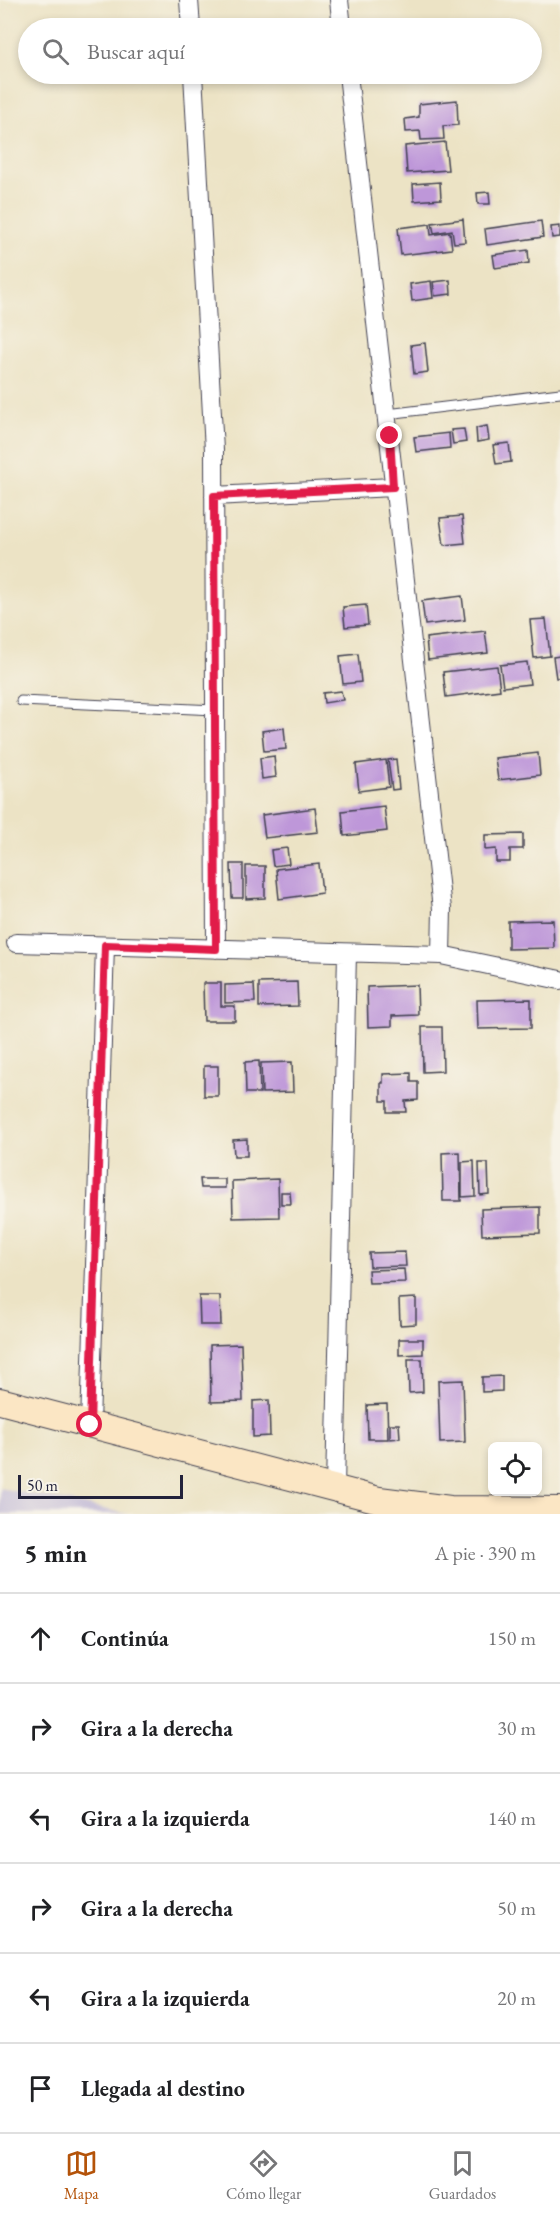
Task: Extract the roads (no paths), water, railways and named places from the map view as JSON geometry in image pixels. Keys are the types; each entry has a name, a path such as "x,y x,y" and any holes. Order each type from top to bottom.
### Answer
{"street":[{"path":"189,0 190,18"},
{"path":"339,0 341,18"},
{"path":"194,84 214,450 216,949"},
{"path":"349,84 442,909 441,955"},
{"path":"214,496 393,487"},
{"path":"16,943 441,955 560,981"},
{"path":"90,1425 105,945"},
{"path":"335,1488 346,953"},
{"path":"0,1401 379,1500 450,1509 560,1510"}],"lane":[{"path":"387,414 560,393"},
{"path":"21,701 215,710"}]}
